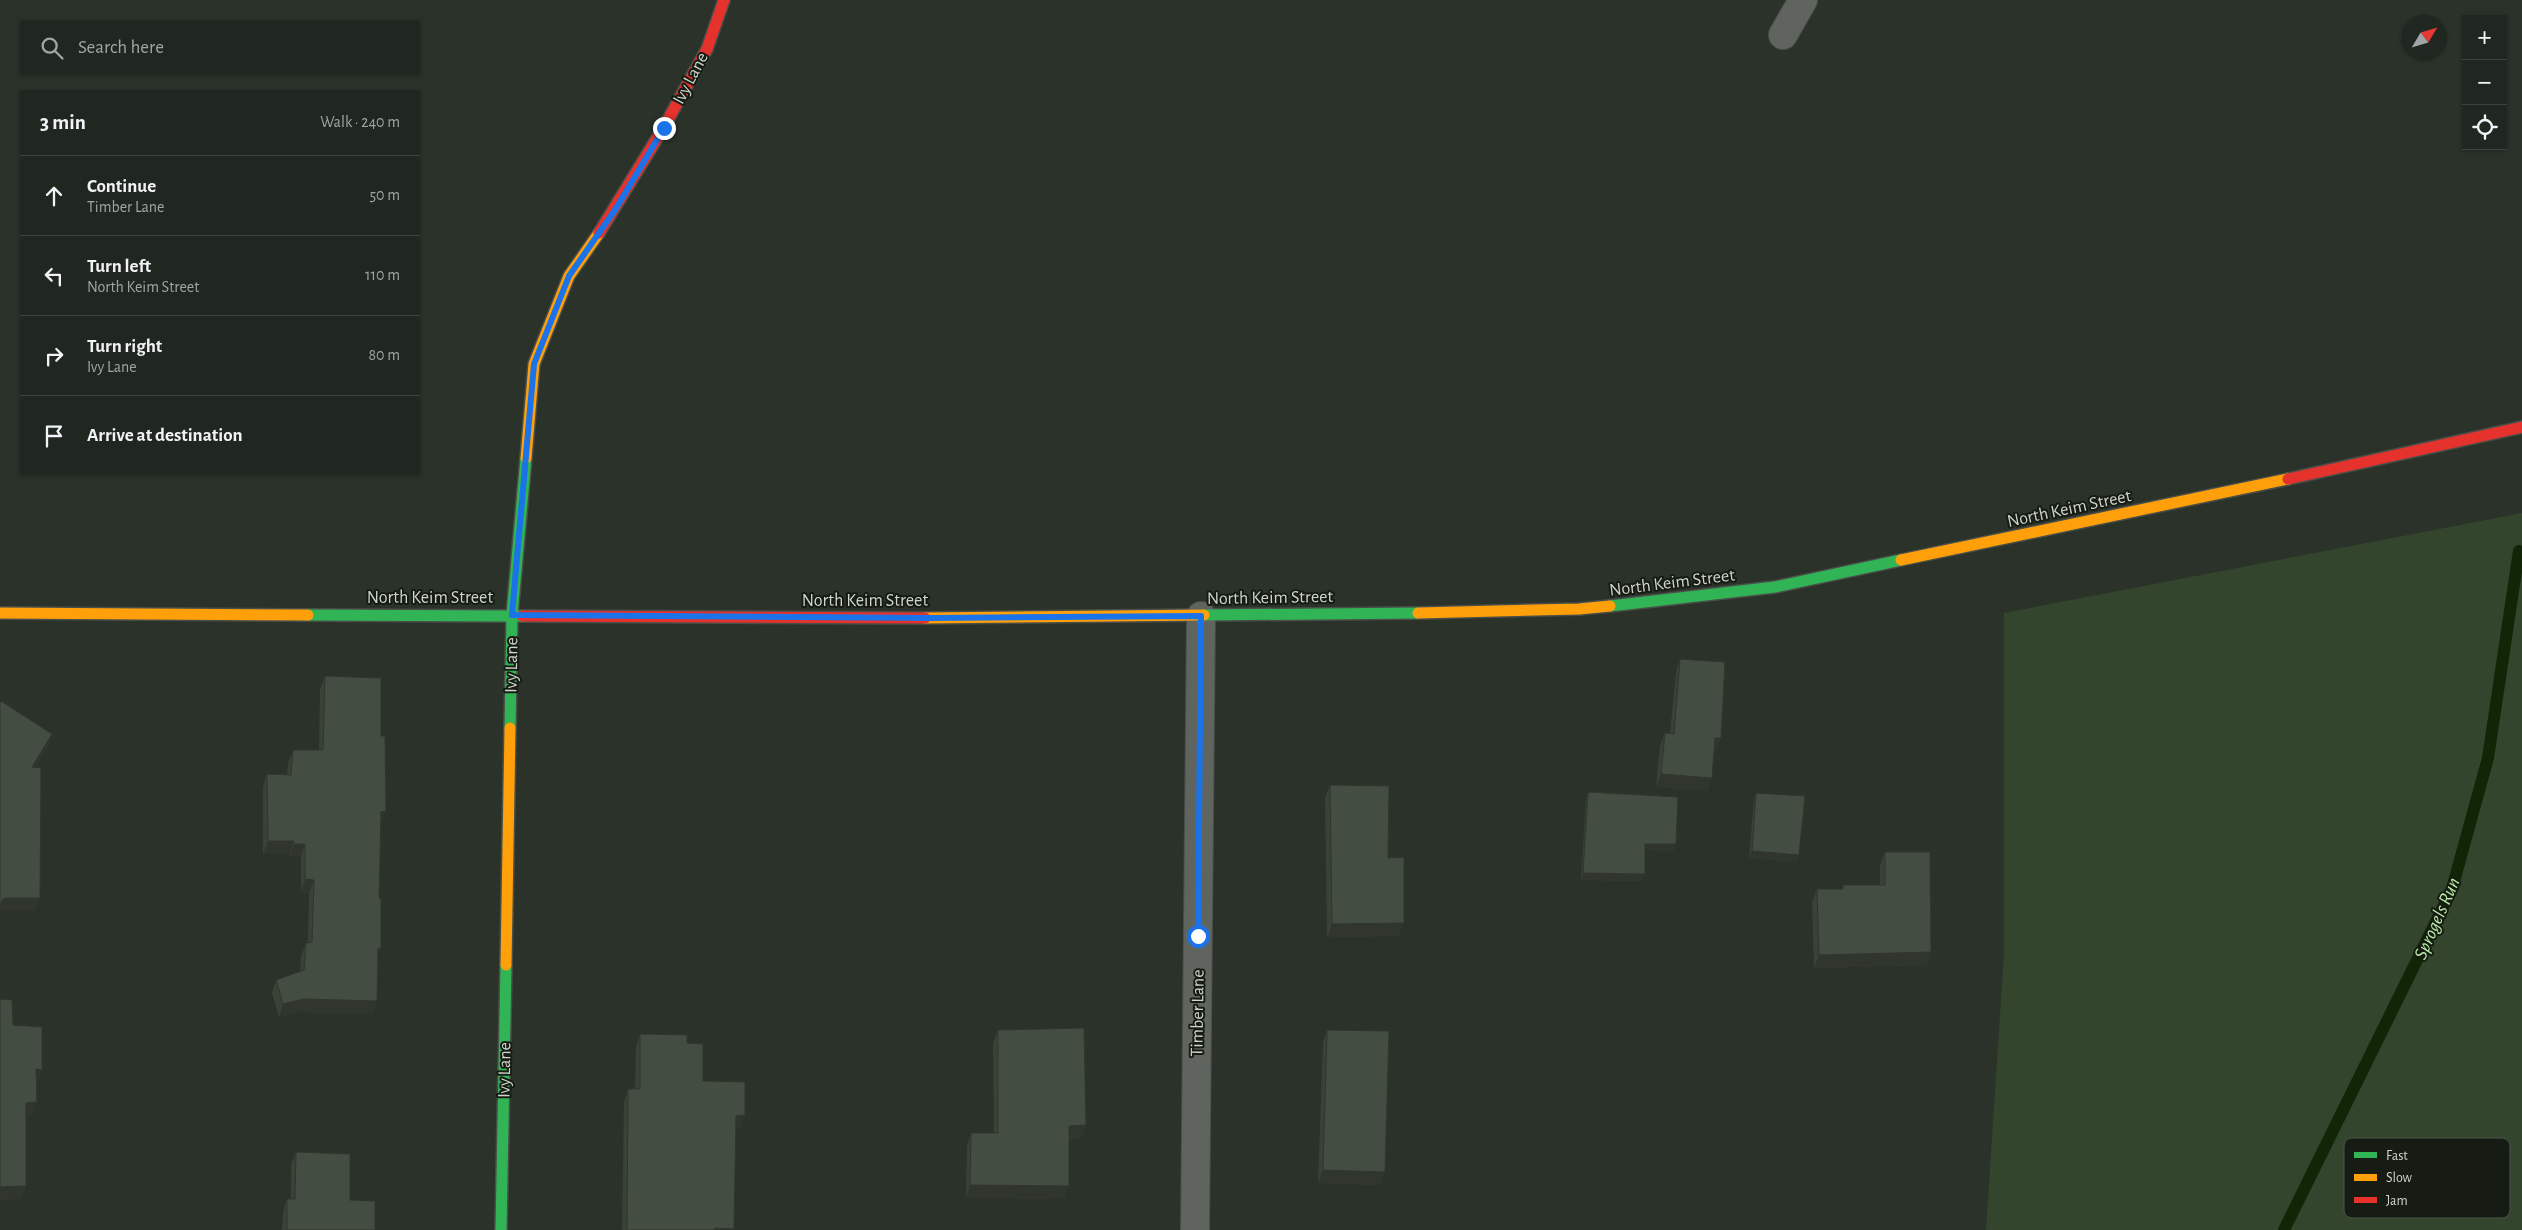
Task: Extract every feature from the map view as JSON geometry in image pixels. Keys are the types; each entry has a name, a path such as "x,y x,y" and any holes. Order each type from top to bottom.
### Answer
{"street":[{"name":"Ivy Lane","path":"501,1230 512,615 534,364 569,276 615,210 664,128 706,49 724,0"},
{"path":"1783,35 1803,0"},
{"name":"North Keim Street","path":"0,613 921,618 1580,610 1775,586 1994,542 2522,427"},
{"name":"Timber Lane","path":"1195,1230 1201,616"}],"green space":[{"path":"2522,513 2522,1230 1986,1230 2004,954 2004,613"}],"building":[{"path":"1680,659 1725,662 1721,738 1715,738 1712,778 1661,774 1665,733 1674,734"},
{"path":"325,676 381,678 381,736 385,736 386,811 381,812 379,898 381,899 381,948 378,949 377,1001 304,999 283,1004 276,980 304,970 306,943 312,942 314,880 305,879 305,844 294,844 294,841 268,841 267,774 291,775 293,750 323,750"},
{"path":"1,701 52,734 32,767 41,768 40,898 4,898 0,904 0,703"},
{"path":"1330,785 1389,786 1388,858 1404,857 1404,923 1332,924"},
{"path":"1588,792 1678,797 1676,844 1645,844 1645,874 1583,873"},
{"path":"1756,793 1805,796 1799,855 1752,851"},
{"path":"1885,852 1930,852 1931,952 1819,955 1817,889 1843,889 1843,885 1885,885"},
{"path":"0,999 12,1000 13,1025 42,1027 42,1070 36,1069 37,1102 26,1103 26,1186 0,1187"},
{"path":"1084,1028 1086,1125 1069,1126 1069,1186 970,1185 971,1133 998,1133 998,1030"},
{"path":"1327,1030 1389,1031 1385,1172 1323,1170"},
{"path":"640,1034 687,1035 687,1043 703,1044 703,1081 745,1082 745,1115 736,1116 734,1229 627,1230 628,1089 640,1089"},
{"path":"296,1152 350,1154 350,1200 375,1201 375,1230 287,1230 287,1199 295,1199"}],"waterway":[{"name":"Sprogels Run","path":"2284,1230 2452,889 2488,758 2519,551"}],"traffic: fast":[{"path":"510,728 512,615 526,458"},
{"path":"1610,606 1775,587 1901,560"},
{"path":"1204,615 1418,613"},
{"path":"308,615 522,616"},
{"path":"501,1230 506,965"}],"traffic: slow":[{"path":"526,458 534,364 569,276 599,233"},
{"path":"1901,560 2288,479"},
{"path":"1418,613 1579,609 1610,606"},
{"path":"0,613 308,615"},
{"path":"925,618 1204,615"},
{"path":"506,965 510,728"}],"traffic: jam":[{"path":"599,233 664,127 707,49 724,0"},
{"path":"2288,479 2522,427"},
{"path":"522,616 925,618"}],"route":[{"path":"664,128 615,210 569,276 534,364 512,615 931,618 1201,616 1198,936"}]}
